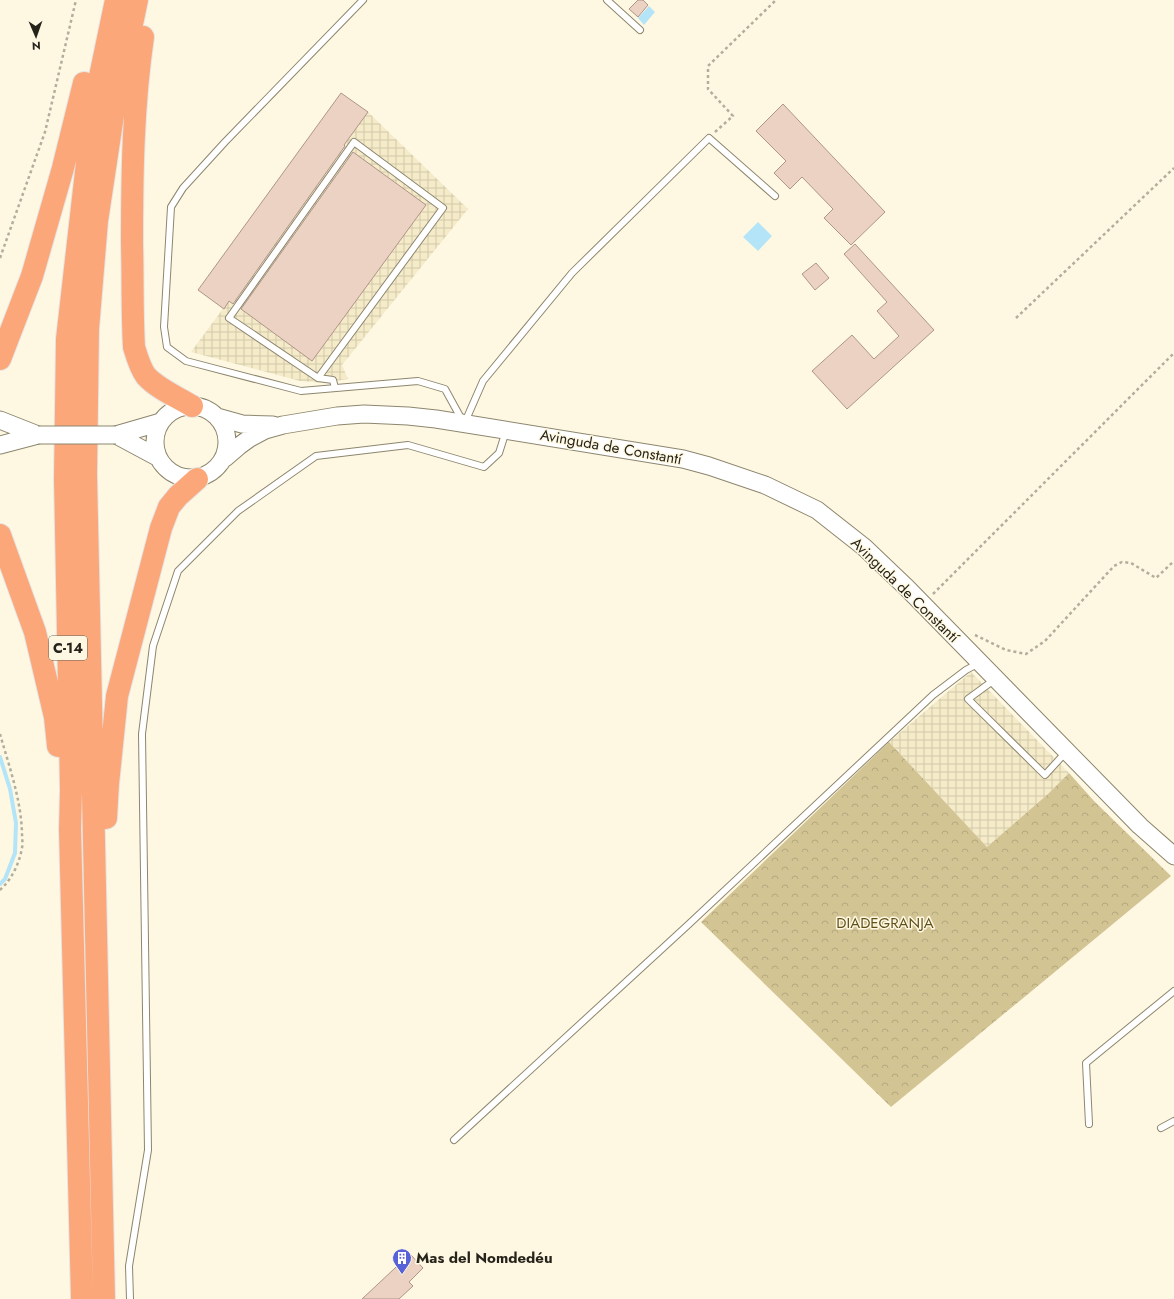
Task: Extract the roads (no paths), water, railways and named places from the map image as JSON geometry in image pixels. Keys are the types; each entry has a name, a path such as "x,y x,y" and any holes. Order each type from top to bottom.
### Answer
{"highway":[{"path":"0,359 32,276 56,193 104,0"},
{"name":"C-14","path":"82,1299 70,829 71,790 65,478 67,339 93,110 116,0"},
{"name":"C-14","path":"104,1299 97,1037 86,482 88,329 97,221 113,115 137,0"},
{"path":"149,0 138,71 134,125 132,176 134,347 138,362 146,376 157,386 192,406"},
{"path":"97,1037 108,784 117,696 161,528 169,508 178,496 197,479"},
{"path":"0,535 35,632 55,717 58,749 70,829"}],"main road":[{"path":"225,458 228,446 227,434 222,423 217,417 204,408 192,406 180,408 169,413 161,422 156,433 154,445 157,457 164,467 173,475 185,479 197,479 208,475 218,468 225,458 250,438 265,430 283,425"},
{"name":"Avinguda de Constantí","path":"283,425 337,416 364,414 408,416 507,430 682,459 765,484 817,510 864,547 1140,826 1174,856"},
{"path":"217,417 242,424 283,425"},
{"path":"0,420 38,435"},
{"path":"0,445 38,435 116,435 161,422"},
{"path":"116,435 157,457"}],"lane":[{"path":"363,0 225,142 183,188 170,206 164,327 167,347 186,362 301,391 418,381 445,389 464,424"},
{"path":"607,0 640,30"},
{"path":"464,424 483,381 572,273 709,138 775,196"},
{"path":"318,378 443,208 354,142 229,318 318,378 333,380 335,388"},
{"path":"130,1299 129,1266 148,1150 142,734 153,646 178,571 238,510 316,456 408,445 484,467 499,453 507,430"},
{"path":"454,1140 689,924 933,695 966,670 979,663"},
{"path":"995,679 968,700 1045,775 1066,751"},
{"path":"1089,1124 1086,1063 1174,991"},
{"path":"1161,1128 1174,1121"}],"water":[{"path":"649,6 655,12 644,25 638,18"},
{"path":"758,222 772,236 758,251 743,237"}],"waterway":[{"path":"0,757 10,789 16,823 15,853 5,879 0,884"}],"place":[{"name":"Mas del Nomdedéu","path":"402,1275"}],"park label":[{"name":"DIADEGRANJA","path":"885,923"}]}
